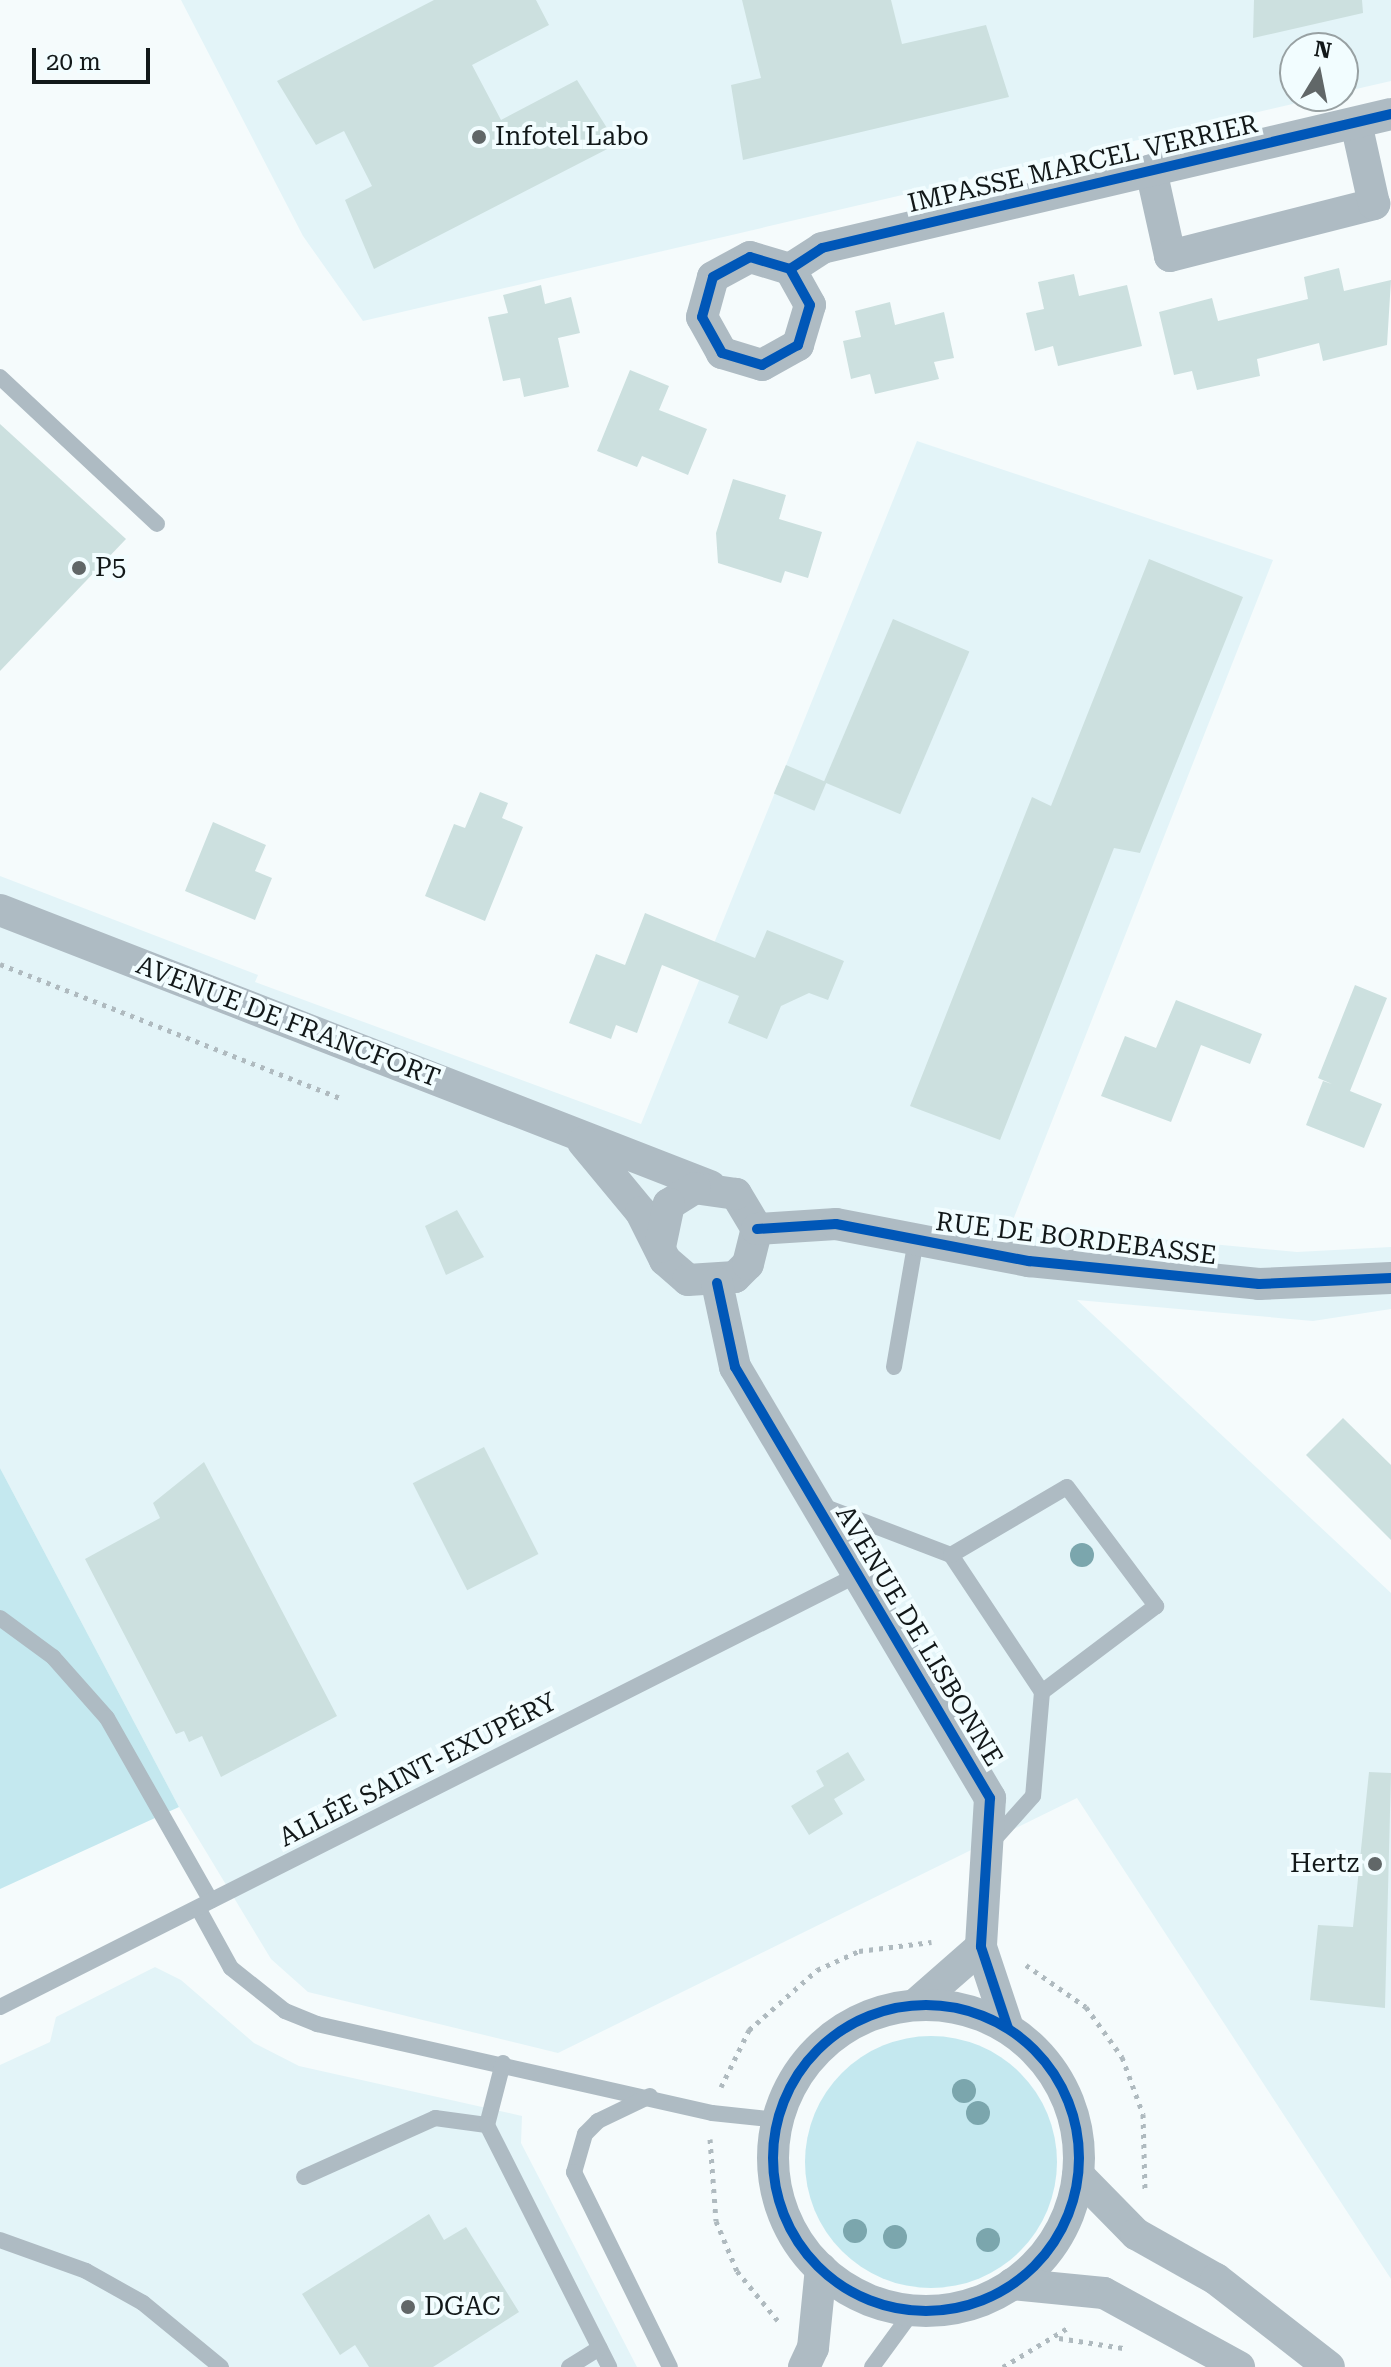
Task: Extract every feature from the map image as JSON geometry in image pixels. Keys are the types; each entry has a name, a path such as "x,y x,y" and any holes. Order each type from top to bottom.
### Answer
{"street":[{"name":"IMPASSE MARCEL VERRIER","path":"790,269 822,248 1391,114"},
{"name":"IMPASSE MARCEL VERRIER","path":"1151,170 1170,256 1374,204 1356,123"},
{"name":"AVENUE DE FRANCFORT","path":"0,910 710,1186"},
{"name":"AVENUE DE FRANCFORT","path":"576,1135 612,1172 660,1247"},
{"path":"710,1186 746,1203 757,1229 748,1264 717,1283 688,1280 660,1247 669,1204 710,1186"},
{"name":"RUE DE BORDEBASSE","path":"757,1229 836,1224 1029,1261 1259,1284 1391,1278"},
{"name":"AVENUE DE LISBONNE","path":"717,1283 735,1367 990,1798 981,1947 1008,2028"},
{"path":"916,2004 981,1947"},
{"path":"916,2004 964,2009 1008,2028 1044,2059 1068,2099 1078,2175 1061,2232 1012,2284 958,2308 913,2311 873,2302 821,2268 781,2211 772,2166 777,2120 796,2076 827,2040 869,2015 916,2004"},
{"path":"1078,2175 1136,2234 1216,2279 1329,2367"},
{"path":"809,2358 821,2268"},
{"path":"1012,2284 1104,2293 1239,2367"}],"lane":[{"path":"0,377 157,524"},
{"path":"894,1367 916,1240"},
{"path":"951,1555 1067,1487 1156,1606 1042,1692"},
{"path":"815,1503 951,1555 1042,1692 1033,1796 987,1848"},
{"name":"ALLÉE SAINT-EXUPÉRY","path":"0,2007 857,1575"},
{"path":"0,1618 53,1657 107,1718 205,1905 231,1968 285,2011 503,2063 655,2095 712,2113 777,2120"},
{"path":"503,2063 487,2125 609,2367"},
{"path":"655,2095 598,2121 585,2134 574,2172 670,2367"},
{"path":"304,2177 435,2118 487,2125"},
{"path":"0,2240 86,2271 143,2303 221,2367"},
{"path":"872,2367 913,2311"},
{"path":"569,2367 599,2348"}],"path":[{"path":"0,964 342,1099"},
{"path":"809,2358 737,2271 716,2221 707,2167 712,2113 749,2030 817,1970 904,1942 981,1947 1037,1970 1086,2007 1122,2057 1143,2114 1148,2175 1136,2234"},
{"path":"1003,2367 1058,2339 1104,2293"},
{"path":"1058,2339 1133,2351"}],"shaded area":[{"path":"181,0 1391,0 1391,81 1359,88 1359,32 1279,32 1279,107 363,321 303,236"},
{"path":"917,441 1273,560 1011,1225 1297,1252 1391,1247 1391,1309 1313,1321 1077,1300 1391,1593 1391,2279 1077,1798 558,2053 308,1992 271,1959 179,1807 0,1468 0,876 258,975 255,982 641,1124"},
{"path":"0,1468 179,1807 0,1889"},
{"path":"155,1967 181,1980 254,2043 299,2066 522,2116 521,2143 637,2367 0,2367 0,2065 50,2042 56,2017"},
{"path":"931,2036 979,2046 1001,2057 1020,2073 1036,2092 1047,2114 1057,2162 1047,2210 1036,2232 1020,2251 1001,2267 979,2278 931,2288 883,2278 861,2267 842,2251 826,2232 815,2210 805,2162 815,2114 826,2092 842,2073 861,2057 883,2046"}],"building":[{"name":"Infotel Labo","path":"434,0 536,0 549,25 472,65 501,120 577,80 617,144 374,269 345,200 372,186 344,131 316,145 277,81"},
{"path":"742,0 891,0 902,44 986,25 1009,97 743,160 731,85 761,78"},
{"path":"1254,0 1362,0 1363,13 1253,38"},
{"path":"1339,268 1344,291 1391,280 1387,345 1323,361 1319,343 1257,359 1260,376 1197,390 1192,371 1174,375 1159,312 1212,298 1218,321 1308,299 1304,277"},
{"path":"1074,274 1079,296 1127,285 1142,346 1058,366 1053,346 1035,351 1026,313 1044,309 1038,282"},
{"path":"541,285 545,304 571,297 580,333 558,338 569,387 524,397 520,378 503,381 488,317 508,313 503,295"},
{"path":"890,302 895,325 944,312 954,358 934,362 939,379 875,394 870,374 851,379 843,341 861,337 855,311"},
{"path":"630,370 669,386 659,410 707,429 688,475 642,456 637,467 597,451"},
{"path":"0,424 126,539 0,671"},
{"path":"733,479 786,495 779,519 822,532 808,578 785,571 781,583 718,563 716,533"},
{"path":"1149,559 1243,597 1140,853 1114,848 1000,1140 910,1106 1032,797 1051,806"},
{"path":"893,619 969,651 900,814 824,782"},
{"path":"786,765 827,782 814,811 774,794"},
{"path":"480,792 508,803 502,818 523,827 485,921 425,896 454,824 465,828"},
{"path":"213,822 266,845 255,871 272,878 255,920 185,891"},
{"path":"645,913 755,958 767,930 844,961 828,1000 809,993 781,1006 767,1039 728,1023 739,996 662,965 637,1033 616,1025 611,1039 569,1023 596,954 625,965"},
{"path":"1355,985 1387,998 1350,1091 1382,1104 1364,1148 1306,1125 1323,1081 1332,1084 1318,1078"},
{"path":"1176,1000 1262,1034 1250,1064 1201,1045 1171,1122 1101,1096 1125,1036 1156,1048"},
{"path":"457,1210 484,1257 446,1275 425,1226"},
{"path":"1343,1418 1391,1465 1391,1540 1306,1455"},
{"path":"484,1447 538,1554 467,1590 413,1483"},
{"path":"204,1462 337,1716 221,1777 202,1736 189,1742 184,1731 176,1734 85,1559 160,1518 153,1503"},
{"path":"848,1752 865,1780 834,1799 843,1814 809,1835 791,1806 824,1786 816,1771"},
{"name":"Hertz","path":"1369,1772 1391,1773 1385,2008 1310,2000 1318,1925 1353,1927"},
{"path":"429,2214 444,2240 466,2227 519,2312 433,2367 369,2367 355,2345 340,2355 302,2294"}],"cycle path":[{"path":"790,269 810,305 798,345 762,365 722,353 702,317 713,277 750,257 790,269 822,248 1391,114"},
{"path":"757,1229 836,1224 1029,1261 1259,1284 1391,1278"},
{"path":"717,1283 735,1367 990,1798 981,1947 1008,2028"},
{"path":"926,2005 956,2008 984,2017 1011,2031 1034,2050 1053,2073 1067,2100 1076,2128 1079,2158 1076,2188 1067,2216 1053,2243 1034,2266 1011,2285 984,2299 956,2308 926,2311 896,2308 868,2299 841,2285 818,2266 799,2243 785,2216 776,2188 773,2158 776,2128 785,2100 799,2073 818,2050 841,2031 868,2017 896,2008 926,2005"}],"place":[{"name":"Infotel Labo","path":"479,137"},
{"name":"P5","path":"79,568"},
{"name":"Hertz","path":"1375,1864"},
{"name":"DGAC","path":"408,2307"}]}
